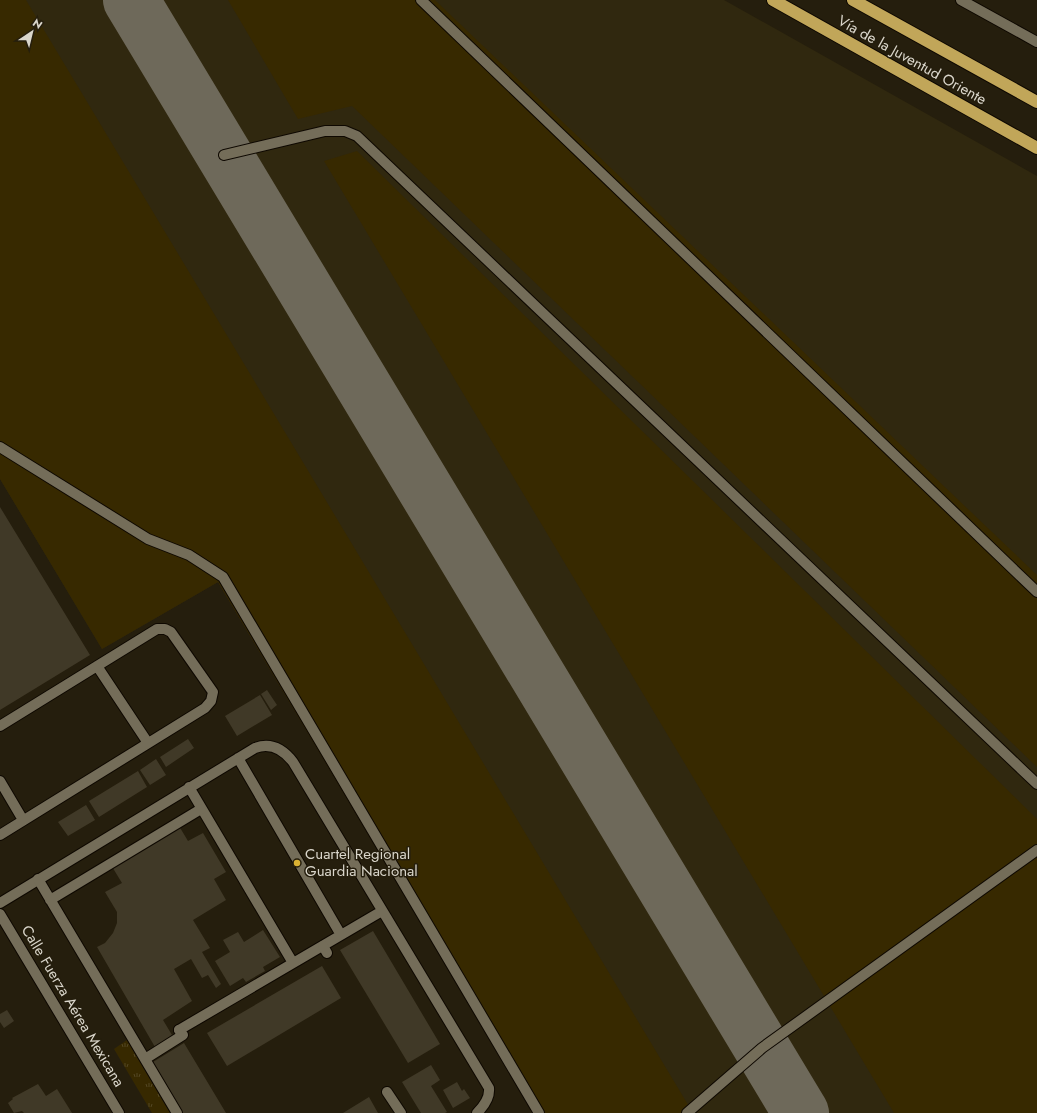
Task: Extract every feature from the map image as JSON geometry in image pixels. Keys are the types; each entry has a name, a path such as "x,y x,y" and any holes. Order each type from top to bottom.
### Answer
{"highway":[{"name":"Vía de la Juventud Oriente","path":"773,0 1036,147"},
{"name":"Vía de la Juventud Oriente","path":"853,0 1037,102"}],"street":[{"path":"421,0 1037,592"},
{"path":"961,0 1037,42"},
{"path":"224,155 325,131 345,131 356,136 1037,784"},
{"path":"0,447 148,539 189,555 224,577 539,1113"},
{"path":"0,726 157,629 165,629 171,632 213,692 211,701 205,708 0,835"},
{"path":"97,666 148,743"},
{"path":"0,903 255,748 266,745 280,749 288,756 489,1088 490,1094 484,1107 477,1113"},
{"path":"238,758 341,935"},
{"path":"0,781 23,820"},
{"path":"189,787 294,963"},
{"path":"50,900 202,809"},
{"path":"687,1113 762,1048 1037,850"},
{"path":"38,879 177,1113"},
{"path":"145,1059 183,1036 179,1030 294,963 325,950 341,935 382,911"},
{"name":"Calle Fuerza Aérea Mexicana","path":"0,914 120,1113"},
{"path":"387,1092 401,1113"}],"shaded area":[{"path":"0,0 724,0 1037,176 1037,1113 534,1113 218,582 102,649 0,479"}],"green space":[{"path":"0,0 26,0 693,1113 534,1113 218,582 102,649 0,479"},
{"path":"228,0 435,0 1037,575 1037,767 352,106 298,119"},
{"path":"357,151 1037,819 1037,1113 894,1113 324,161"},
{"path":"127,1040 170,1113 152,1113 114,1049"}],"building":[{"path":"0,507 90,655 0,710"},
{"path":"267,690 277,705 271,710 261,694"},
{"path":"260,695 272,715 237,736 225,716"},
{"path":"188,739 194,748 166,767 160,757"},
{"path":"156,759 166,775 150,785 140,770"},
{"path":"138,771 147,787 99,817 89,801"},
{"path":"86,805 95,820 68,836 58,822"},
{"path":"179,826 188,841 203,833 226,872 214,879 226,900 193,920 210,948 202,952 221,984 216,988 208,975 202,978 191,959 174,969 192,1001 163,1020 172,1035 155,1047 97,947 105,943 113,933 117,923 117,912 105,892 122,883 111,865"},
{"path":"263,930 280,957 263,967 265,971 246,982 243,978 230,986 215,961 230,952 223,940 238,932 244,942"},
{"path":"373,931 440,1044 408,1063 340,950"},
{"path":"322,966 341,998 227,1066 207,1033"},
{"path":"7,1010 14,1021 4,1028 0,1022 0,1014"},
{"path":"184,1043 226,1113 183,1113 153,1062"},
{"path":"431,1065 440,1080 431,1086 447,1112 445,1113 421,1113 402,1082"},
{"path":"457,1082 462,1091 464,1089 470,1098 453,1108 443,1090"},
{"path":"38,1084 46,1096 57,1089 72,1113 24,1113 22,1111 14,1113 8,1103 13,1099 12,1098"},
{"path":"369,1097 378,1113 343,1113"}],"taxiway":[{"path":"131,0 801,1113"}],"place":[{"name":"Cuartel Regional Guardia Nacional","path":"297,863"}]}
